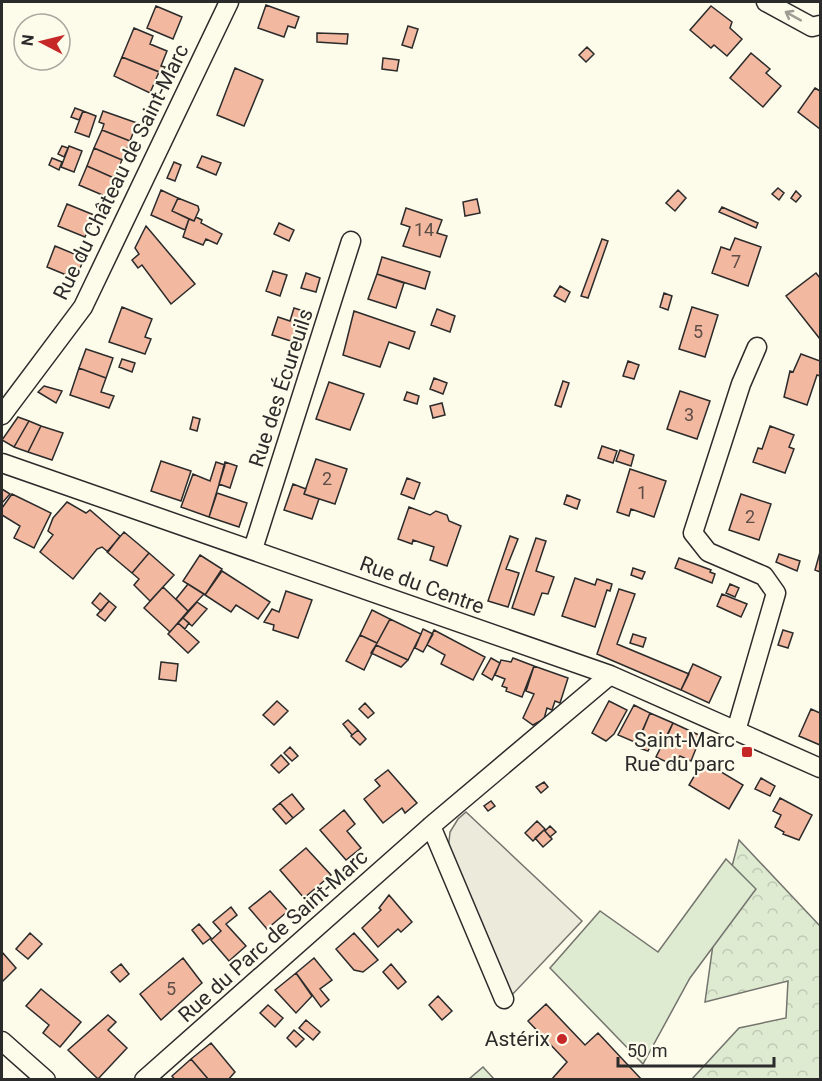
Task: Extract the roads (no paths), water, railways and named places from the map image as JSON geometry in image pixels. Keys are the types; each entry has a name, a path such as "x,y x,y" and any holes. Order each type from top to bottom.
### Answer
{"street":[{"name":"Rue du Château de Saint-Marc","path":"2,415 83,307 229,2"},
{"path":"766,2 812,27 820,25"},
{"name":"Rue des Écureuils","path":"253,549 351,241"},
{"path":"736,731 776,593 764,576 708,552 693,533 741,384 757,347"},
{"name":"Rue du Centre","path":"2,463 610,675 820,768"},
{"name":"Rue du Parc de Saint-Marc","path":"144,1080 431,826 610,675"},
{"path":"431,826 504,999"},
{"path":"2,1041 46,1080"}],"place":[{"name":"Saint-Marc Rue du parc","path":"747,752"},
{"name":"Astérix","path":"562,1039"}]}
